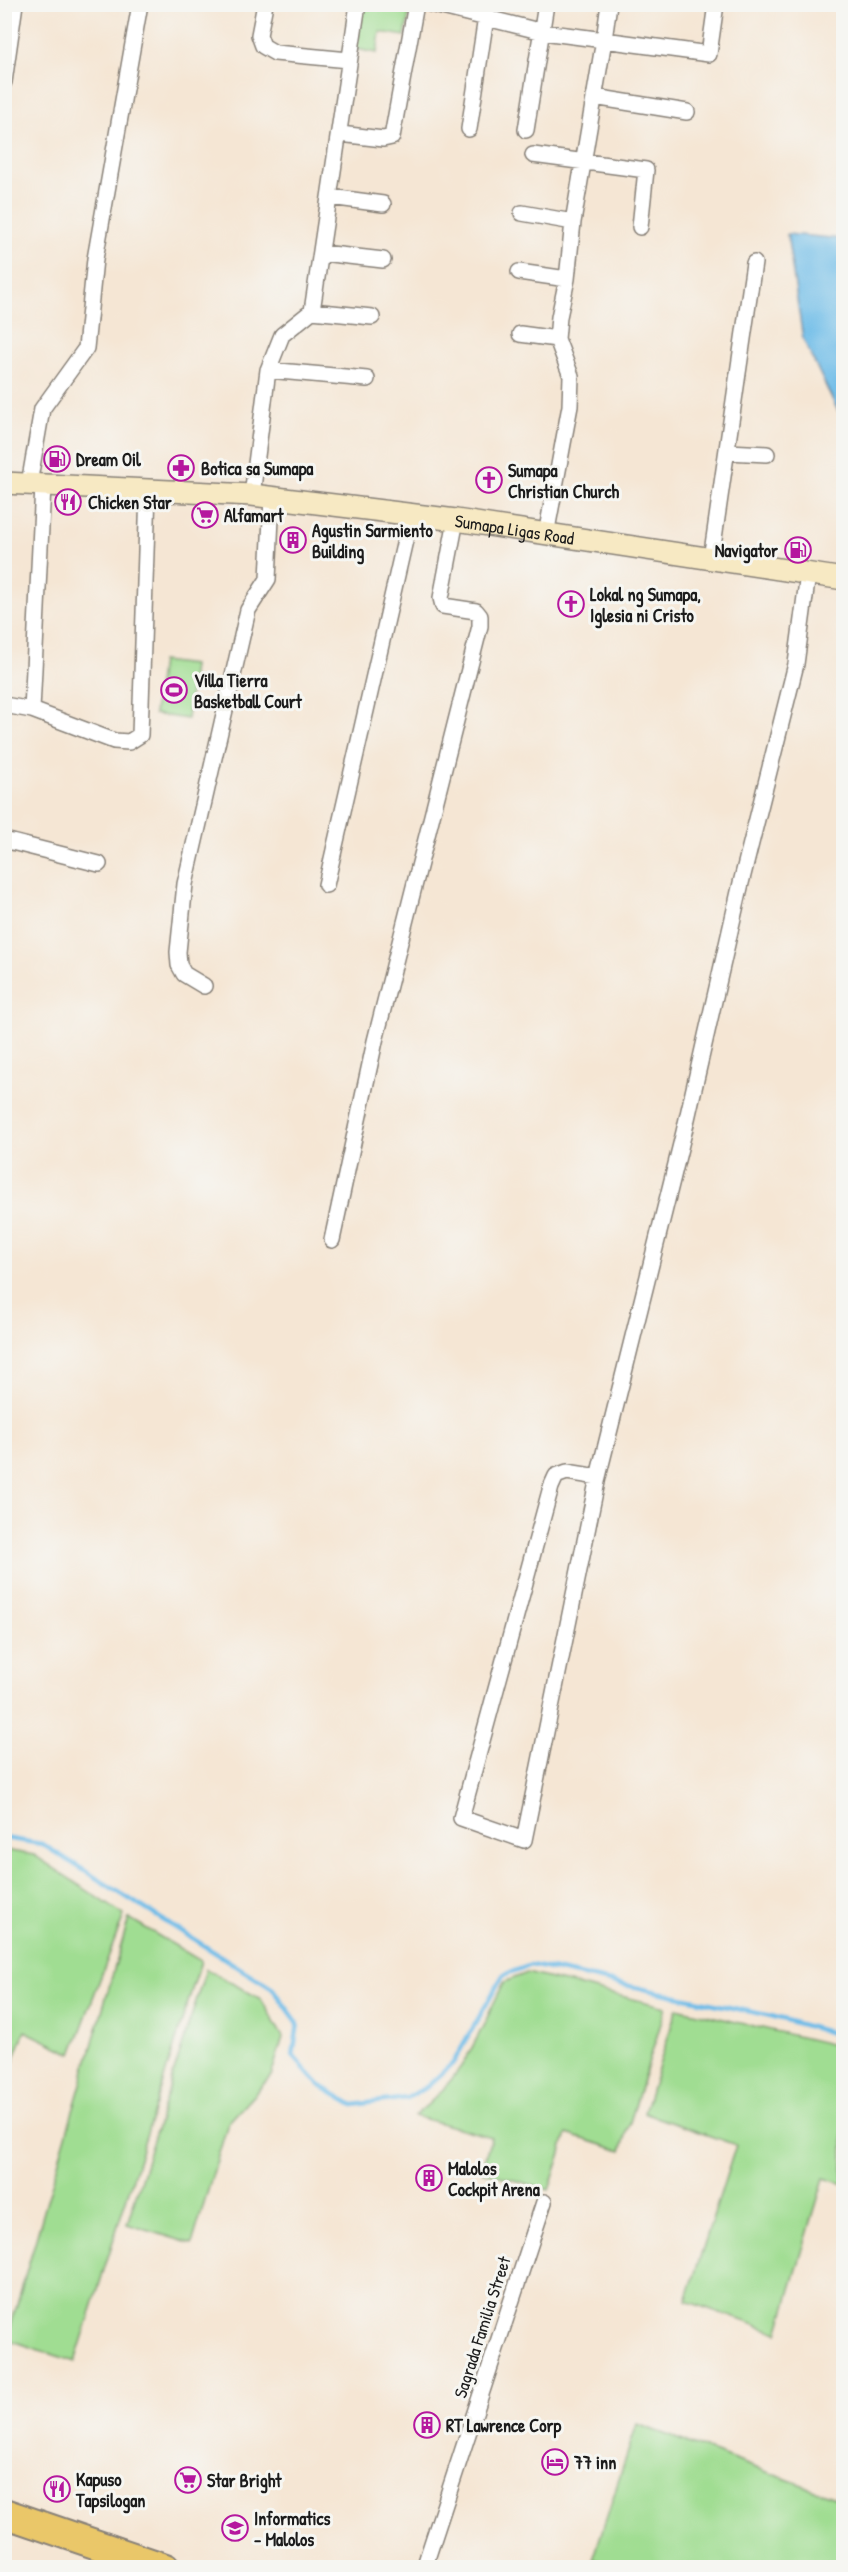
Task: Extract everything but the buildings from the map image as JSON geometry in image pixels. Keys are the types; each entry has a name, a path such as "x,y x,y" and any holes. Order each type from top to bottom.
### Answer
{"highway":[{"path":"4,2513 165,2568"}],"main road":[{"name":"Sumapa Ligas Road","path":"4,483 262,496 456,520 843,579"}],"street":[{"path":"4,82 15,4"},
{"path":"32,710 36,485 42,409 86,348 95,259 140,4"},
{"path":"265,4 259,35 263,46 275,53 349,60"},
{"path":"204,986 184,974 179,965 178,952 185,884 248,610 268,579 262,496 268,370 282,335 312,311 358,4"},
{"path":"340,134 382,140 392,137 416,4"},
{"path":"430,4 487,12 543,32 709,54 716,4"},
{"path":"526,130 546,4"},
{"path":"546,535 571,386 571,376 557,339 573,222 609,4"},
{"path":"469,129 487,12"},
{"path":"594,97 687,112"},
{"path":"533,156 646,170 640,227"},
{"path":"330,197 383,204"},
{"path":"522,213 573,222"},
{"path":"322,253 383,260"},
{"path":"711,559 754,262"},
{"path":"519,272 567,279"},
{"path":"312,311 372,317"},
{"path":"520,334 557,339"},
{"path":"268,370 367,379"},
{"path":"728,452 767,454"},
{"path":"4,705 32,710 114,741 129,742 140,735 148,490"},
{"path":"326,885 411,514"},
{"path":"332,1240 375,1041 480,627 480,616 476,611 449,609 442,606 441,598 456,520"},
{"path":"598,1477 567,1472 556,1476 551,1487 461,1818 524,1840 598,1477 684,1132 741,883 796,664 808,574"},
{"path":"4,840 99,864"},
{"name":"Sagrada Familia Street","path":"423,2568 544,2202"}],"green space":[{"path":"362,5 410,10 405,36 380,32 377,53 356,49"},
{"name":"Villa Tierra Basketball Court","path":"161,661 193,665 187,719 154,714"},
{"path":"5,1850 34,1855 124,1915 72,2054 25,2031 5,2083"},
{"path":"129,1918 201,1961 75,2362 7,2339"},
{"path":"206,1969 261,1999 283,2037 271,2076 228,2123 192,2244 127,2224"},
{"path":"527,1973 666,2007 621,2151 567,2134 549,2190 482,2171 491,2137 414,2116 446,2086 458,2071 504,1982"},
{"path":"677,2008 843,2047 843,2184 824,2178 778,2333 686,2301 736,2145 644,2113"},
{"path":"637,2424 843,2500 843,2567 616,2568 593,2559"}],"water":[{"path":"787,234 843,239 843,411 838,411 803,339"}],"waterway":[{"path":"4,1838 42,1844 273,1989 298,2023 293,2056 319,2085 353,2105 407,2098 428,2086 453,2063 503,1975 531,1965 771,2016 839,2035 844,2033"}],"place":[{"name":"Dream Oil","path":"57,459"},
{"name":"Botica sa Sumapa","path":"181,468"},
{"name":"Sumapa Christian Church","path":"489,480"},
{"name":"Chicken Star","path":"68,502"},
{"name":"Alfamart","path":"205,515"},
{"name":"Agustin Sarmiento Building","path":"293,540"},
{"name":"Navigator","path":"798,550"},
{"name":"Lokal ng Sumapa, Iglesia ni Cristo","path":"571,604"},
{"name":"Villa Tierra Basketball Court","path":"174,690"},
{"name":"Malolos Cockpit Arena","path":"429,2178"},
{"name":"RT Lawrence Corp","path":"427,2425"},
{"name":"77 inn","path":"555,2462"},
{"name":"Star Bright","path":"188,2480"},
{"name":"Kapuso Tapsilogan","path":"57,2489"},
{"name":"Informatics - Malolos","path":"235,2528"}]}
